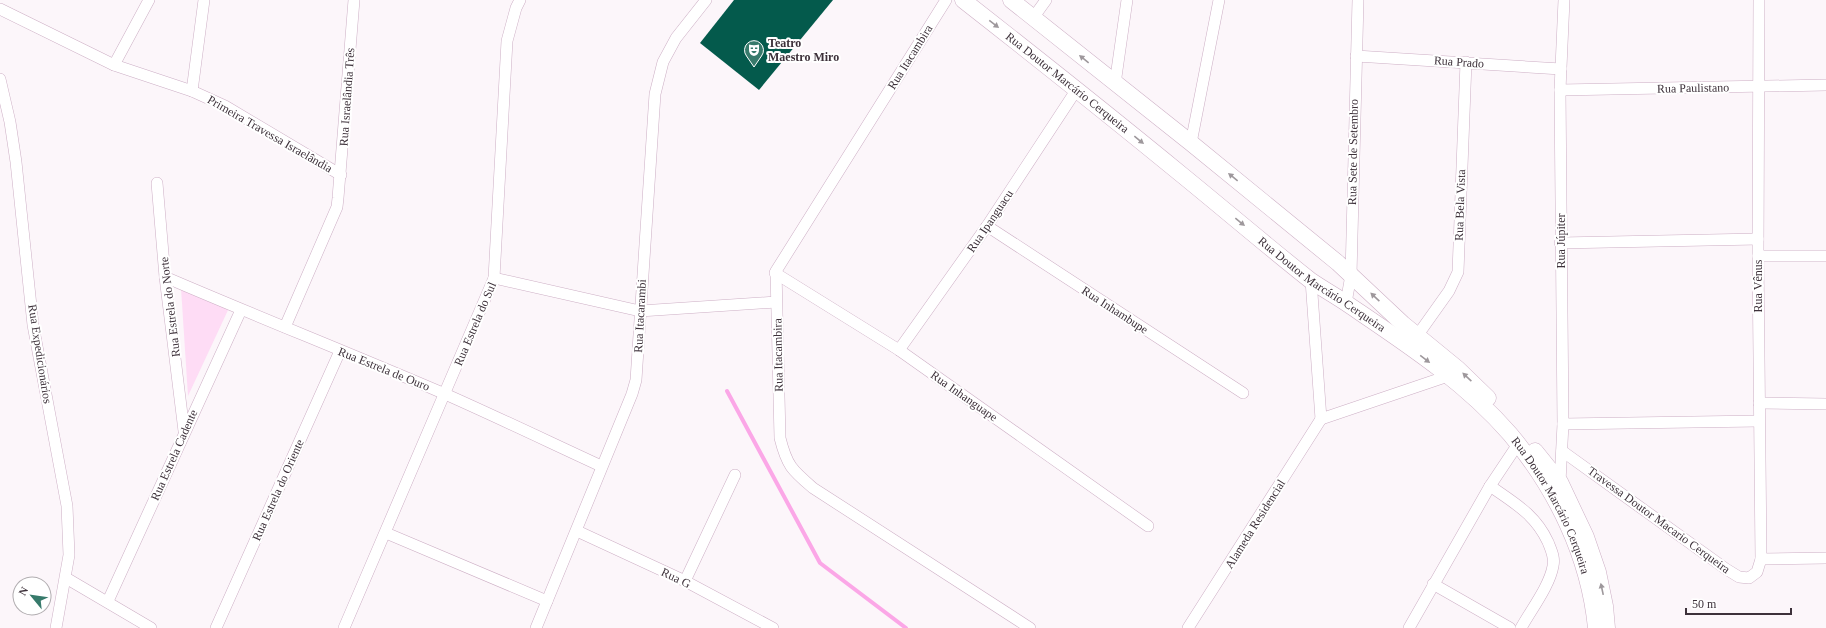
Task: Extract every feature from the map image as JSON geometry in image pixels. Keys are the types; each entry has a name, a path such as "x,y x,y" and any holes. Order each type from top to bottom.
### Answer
{"street":[{"path":"114,65 149,0"},
{"path":"192,91 204,0"},
{"name":"Rua Israelândia Três","path":"285,327 336,207 340,175 354,0"},
{"name":"Rua Estrela do Sul","path":"344,628 494,278 507,42 516,8 520,0"},
{"name":"Rua Itacarambi","path":"536,628 577,531 601,466 625,415 636,380 655,94 663,62 676,38 706,0"},
{"name":"Rua Itacambira","path":"946,0 775,273 780,438 784,455 793,471 813,488 1030,628"},
{"name":"Rua Doutor Marcário Cerqueira","path":"964,0 1077,89 1311,280 1346,303 1448,376 1484,408 1518,444 1550,490 1576,542 1592,599 1596,628"},
{"name":"Rua Doutor Marcário Cerqueira","path":"1011,0 1191,143 1338,263 1417,336 1458,369 1516,426 1560,482 1586,537 1598,572 1605,606 1607,628"},
{"path":"1033,18 1046,0"},
{"path":"1115,84 1127,0"},
{"path":"1191,143 1219,0"},
{"name":"Rua Sete de Setembro","path":"1346,303 1350,275 1358,0"},
{"name":"Rua Júpiter","path":"1560,482 1563,424 1560,243 1560,90 1564,0"},
{"name":"Rua Vênus","path":"1757,572 1761,559 1758,256 1758,0"},
{"name":"Primeira Travessa Israelândia","path":"0,9 114,65 192,91 246,118 340,175"},
{"name":"Rua Prado","path":"1356,56 1561,69"},
{"name":"Rua Bela Vista","path":"1417,336 1450,291 1458,272 1466,62"},
{"name":"Rua Expedicionários","path":"0,79 10,122 16,162 33,325 67,506 69,555 56,628"},
{"name":"Rua Paulistano","path":"1560,90 1826,85"},
{"name":"Rua Ipanguacu","path":"899,350 987,226 1077,89"},
{"name":"Rua Estrela do Norte","path":"157,183 166,277 184,431"},
{"name":"Rua Inhambupe","path":"987,226 1243,393"},
{"path":"1560,243 1758,239"},
{"path":"1758,256 1826,256"},
{"name":"Rua Inhanguape","path":"775,273 899,350 1148,526"},
{"name":"Rua Estrela de Ouro","path":"166,277 340,352 445,394 601,466"},
{"path":"494,278 640,311 776,302"},
{"path":"1311,280 1321,419 1448,376"},
{"name":"Rua Estrela Cadente","path":"108,602 184,431 241,310"},
{"name":"Rua Estrela do Oriente","path":"216,628 340,352"},
{"path":"1759,403 1826,404"},
{"name":"Alameda Residencial","path":"1188,628 1321,419"},
{"path":"1563,424 1759,421"},
{"path":"1409,628 1490,486 1518,444"},
{"name":"Travessa Doutor Macario Cerqueira","path":"1562,451 1726,570 1739,577 1749,578 1757,572"},
{"path":"684,581 735,475"},
{"path":"1490,486 1523,509 1534,520 1542,529 1554,555 1553,566 1548,581 1521,628"},
{"name":"Rua G","path":"577,531 684,581 773,628"},
{"path":"386,533 547,601"},
{"path":"1761,559 1826,558"},
{"path":"66,578 151,628"},
{"path":"1433,584 1510,628"}],"shaded area":[{"path":"181,288 229,308 188,396"}],"building":[{"name":"Teatro Maestro Miro","path":"734,0 833,0 759,90 700,43"}],"waterway":[{"path":"727,391 820,563 906,628"}],"place":[{"name":"Teatro Maestro Miro","path":"754,67"}]}
